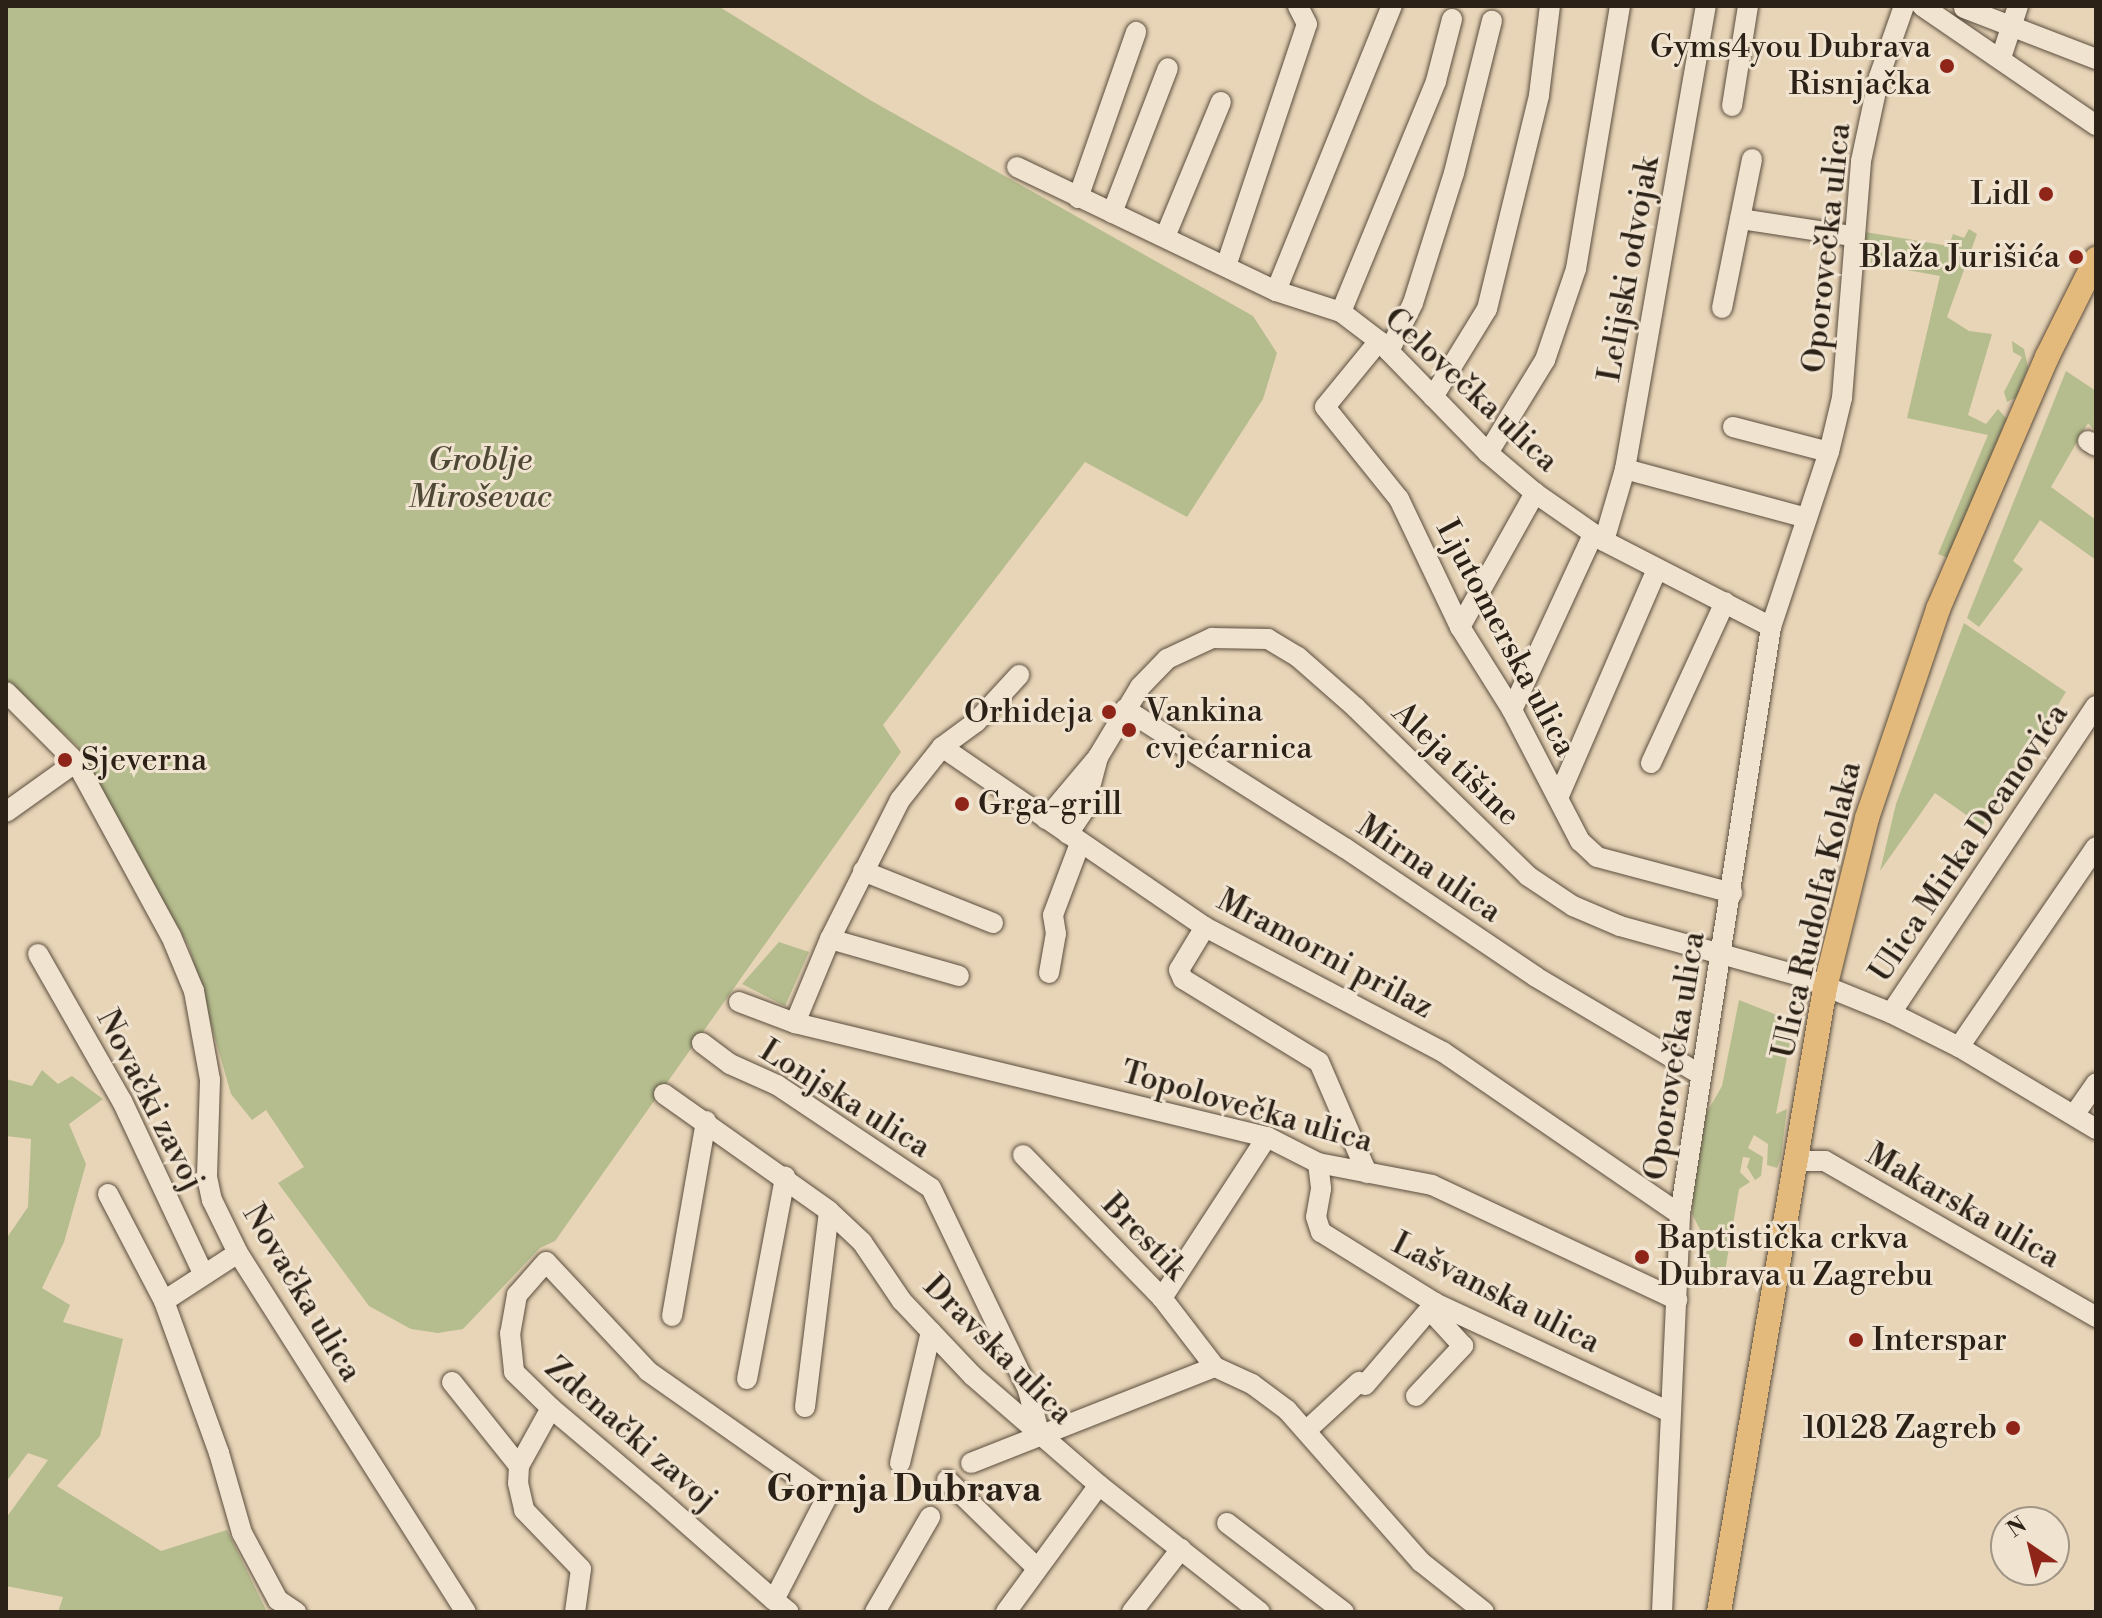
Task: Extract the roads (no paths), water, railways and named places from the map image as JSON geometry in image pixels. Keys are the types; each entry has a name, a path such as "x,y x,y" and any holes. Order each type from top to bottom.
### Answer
{"main road":[{"name":"Ulica Rudolfa Kolaka","path":"1719,1612 1825,988 1867,818 1938,609 2041,370 2096,259"}],"street":[{"path":"1226,266 1307,24 1298,6"},
{"path":"1276,291 1392,6"},
{"path":"1433,397 1487,309 1539,95 1550,6"},
{"path":"1488,453 1545,360 1576,269 1620,6"},
{"name":"Lelijski odvojak","path":"1512,710 1599,538 1625,469 1706,6"},
{"path":"1732,106 1748,6"},
{"name":"Oporovečka ulica","path":"1662,1612 1668,1411 1680,1214 1771,627 1803,517 1829,452 1842,398 1851,236 1876,89 1904,6"},
{"path":"1922,6 2096,125"},
{"path":"1964,8 2015,16 2096,59"},
{"path":"2001,58 2015,16"},
{"name":"Celovečka ulica","path":"1341,312 1436,81 1452,19"},
{"path":"1384,346 1413,303 1454,173 1492,21"},
{"path":"1078,198 1136,32"},
{"path":"1112,213 1168,68"},
{"path":"1165,237 1221,102"},
{"path":"1722,308 1752,159"},
{"name":"Celovečka ulica","path":"1017,167 1276,291 1341,312 1384,346 1488,453 1535,493 1599,538 1771,627"},
{"path":"1740,219 1851,236"},
{"name":"Ljutomerska ulica","path":"1384,346 1325,407 1399,499 1460,627 1512,710 1580,841 1597,857 1732,893"},
{"path":"1733,427 1829,452"},
{"path":"1625,469 1803,517"},
{"path":"1460,627 1535,493"},
{"path":"1558,798 1657,569"},
{"path":"1651,763 1725,602"},
{"name":"Aleja tišine","path":"1046,819 1098,757 1125,709 1157,668 1181,650 1230,635 1268,639 1298,657 1356,708 1548,890 1620,926 1722,953 1891,1013 1959,1047 2096,1129"},
{"path":"795,1023 830,939 900,800 942,747 976,722 1019,675"},
{"name":"Novačka ulica","path":"6,692 76,762 171,936 194,991 210,1080 207,1177 212,1200 238,1253 466,1612"},
{"name":"Ulica Mirka Deanovića","path":"1891,1013 2096,706"},
{"name":"Mirna ulica","path":"1125,709 1345,848 1536,977 1701,1075"},
{"name":"Mramorni prilaz","path":"942,747 1205,927 1443,1052 1680,1214"},
{"name":"Aleja tišine","path":"1049,973 1056,934 1053,915 1098,757"},
{"path":"6,812 76,762"},
{"path":"1959,1047 2096,847"},
{"path":"863,871 993,923"},
{"path":"1205,927 1179,970 1183,979 1319,1062 1367,1173"},
{"path":"830,939 959,976"},
{"name":"Novački zavoj","path":"38,954 122,1101 204,1275"},
{"name":"Topolovečka ulica","path":"739,1002 795,1023 1267,1137 1318,1163 1432,1185 1677,1300"},
{"name":"Lonjska ulica","path":"702,1043 730,1064 777,1085 931,1188 1028,1390 1040,1436"},
{"path":"2074,1115 2096,1083"},
{"name":"Dravska ulica","path":"664,1094 829,1211 862,1242 902,1301 931,1332 1040,1436 1259,1612"},
{"path":"672,1316 706,1121"},
{"path":"1162,1298 1267,1137"},
{"name":"Brestik","path":"1023,1155 1162,1298 1215,1367 1252,1384 1307,1430 1421,1562 1484,1612"},
{"name":"Makarska ulica","path":"1796,1161 1825,1161 2096,1317"},
{"name":"Lašvanska ulica","path":"1318,1163 1321,1189 1316,1217 1321,1232 1433,1306 1668,1411"},
{"path":"747,1379 785,1177"},
{"path":"108,1194 164,1301 219,1453 242,1533 278,1600 296,1612"},
{"path":"805,1407 829,1211"},
{"path":"164,1301 238,1253"},
{"name":"Zdenački zavoj","path":"546,1262 648,1371 827,1497 781,1606 551,1408 510,1361 517,1295 546,1262"},
{"path":"1307,1430 1362,1383 1433,1306 1463,1346 1416,1396"},
{"path":"900,1463 931,1332"},
{"path":"971,1463 1215,1367"},
{"path":"452,1382 519,1466 524,1510 581,1569 575,1612"},
{"path":"519,1466 551,1408"},
{"path":"947,1480 1037,1568"},
{"path":"1006,1612 1099,1485"},
{"path":"875,1612 930,1517"},
{"path":"1227,1523 1320,1605 1344,1612"},
{"path":"1132,1612 1181,1549"}],"place":[{"name":"Gyms4you Dubrava Risnjačka","path":"1947,66"},
{"name":"Lidl","path":"2046,194"},
{"name":"Blaža Jurišića","path":"2076,257"},
{"name":"Orhideja","path":"1109,712"},
{"name":"Vankina cvjećarnica","path":"1129,730"},
{"name":"Sjeverna","path":"65,760"},
{"name":"Grga-grill","path":"962,804"},
{"name":"Baptistička crkva Dubrava u Zagrebu","path":"1642,1257"},
{"name":"Interspar","path":"1856,1340"},
{"name":"10128 Zagreb","path":"2013,1428"}],"district":[{"name":"Gornja Dubrava","path":"904,1491"}],"park label":[{"name":"Groblje Miroševac","path":"480,480"}]}
